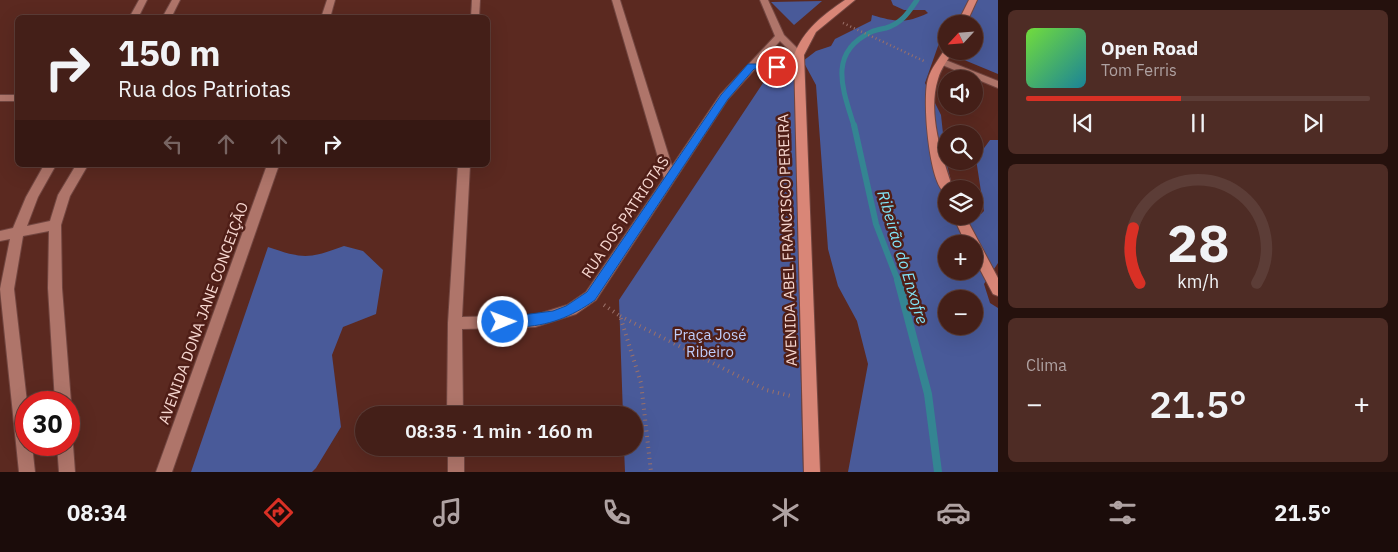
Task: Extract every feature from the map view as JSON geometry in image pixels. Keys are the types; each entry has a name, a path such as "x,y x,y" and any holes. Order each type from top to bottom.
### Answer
{"main road":[{"name":"AVENIDA ABEL FRANCISCO PEREIRA","path":"812,472 799,55 802,40 821,21 851,0"},
{"path":"966,15 973,0"},
{"path":"943,62 937,68 929,100 936,156 944,180"},
{"path":"983,263 998,290"}],"street":[{"path":"135,15 143,0"},
{"path":"168,15 176,0"},
{"path":"326,15 331,0"},
{"path":"475,15 476,0"},
{"path":"616,0 670,179"},
{"path":"764,0 780,36 799,55"},
{"name":"RUA DOS PATRIOTAS","path":"455,323 536,321 571,310 591,296 724,97 780,36"},
{"path":"943,62 998,85"},
{"path":"752,66 799,68"},
{"path":"0,98 15,98"},
{"path":"27,472 7,289 17,234 32,198 49,167"},
{"path":"62,391 56,288 55,225 64,195 81,167"},
{"name":"AVENIDA DONA JANE CONCEIÇÃO","path":"164,472 272,167"},
{"path":"455,406 455,323 464,167"},
{"path":"0,236 55,225"},
{"path":"66,456 67,472"},
{"path":"456,456 456,472"}],"path":[{"path":"846,24 914,57"},
{"path":"591,296 620,316 766,390 809,401"},
{"path":"620,316 641,382 651,472"}],"green space":[{"path":"891,0 998,0 998,74 964,60 983,60 983,15 938,15 938,46 925,83 938,109 938,115 941,115 942,125 938,125 938,170 948,170 951,180 938,180 938,225 983,225 983,180 979,180 978,170 983,170 983,150 990,140 998,140 998,263 984,284 990,303 998,308 998,472 848,472 868,364 857,321 838,286 828,249 816,85 803,61 816,51 831,46 835,39 871,21 872,15 900,21 913,19 928,13 925,10 904,10 893,5"},
{"path":"822,1 794,25 771,2"},
{"name":"Praça José Ribeiro","path":"778,70 794,73 803,472 625,472 624,456 643,456 643,406 623,406 619,300 763,83"},
{"path":"344,246 363,251 383,270 376,314 343,327 332,355 341,427 316,468 312,472 191,472 268,247 290,254 306,256"}],"waterway":[{"name":"Ribeirão do Enxofre","path":"854,126 843,86 843,61 848,50 857,41 871,32 892,26 907,13 917,0"},
{"name":"Ribeirão do Enxofre","path":"854,125 876,224 898,281"},
{"name":"Ribeirão do Enxofre","path":"898,280 928,394 938,472"}],"route":[{"path":"503,322 536,321 554,317 571,310 591,296 724,97 752,66 777,67"}]}
